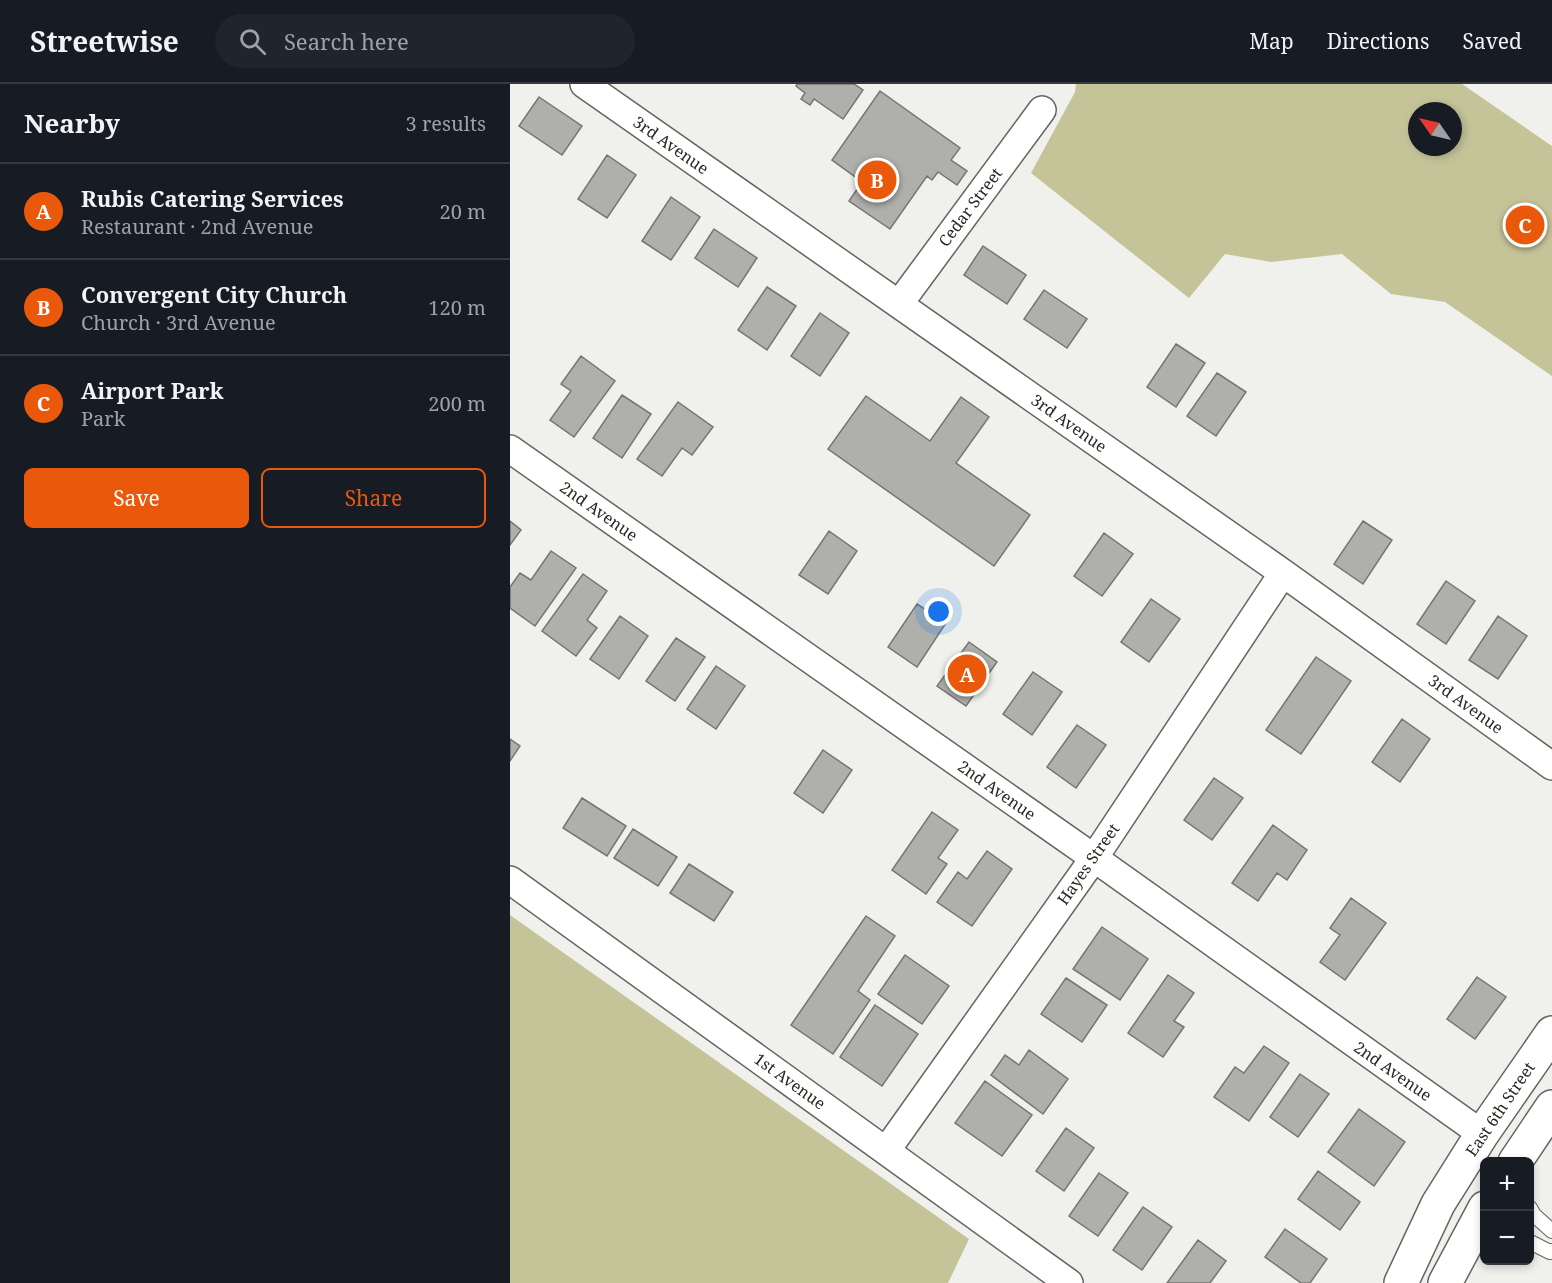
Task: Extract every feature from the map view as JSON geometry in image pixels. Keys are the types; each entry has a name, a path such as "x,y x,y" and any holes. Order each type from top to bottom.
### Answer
{"street":[{"name":"3rd Avenue","path":"584,84 1282,573 1552,766"},
{"name":"Cedar Street","path":"899,304 1042,110"},
{"name":"2nd Avenue","path":"510,449 1094,858 1482,1134"},
{"name":"Hayes Street","path":"886,1151 1094,858 1282,573"},
{"name":"1st Avenue","path":"510,880 1069,1283"},
{"name":"East 6th Street","path":"1401,1283 1438,1204 1482,1134 1552,1033"},
{"path":"1519,1157 1552,1107"},
{"path":"1463,1259 1484,1211"}],"lane":[{"path":"1532,1211 1552,1231"},
{"path":"1534,1244 1552,1251"}],"green space":[{"path":"1076,84 1462,84 1552,146 1552,376 1445,302 1391,294 1342,254 1271,262 1225,254 1189,298 1031,173 1075,92"},
{"path":"510,915 969,1239 948,1283 510,1283"}],"building":[{"path":"797,84 854,84 863,90 843,119 814,99 810,105 801,99 805,93 796,86"},
{"path":"880,91 960,148 951,160 967,171 957,185 938,172 932,180 927,176 890,229 849,201 862,182 832,160"},
{"path":"539,97 582,126 562,155 519,126"},
{"path":"607,155 636,175 607,218 578,199"},
{"path":"671,197 700,217 671,260 642,241"},
{"path":"714,229 757,258 738,287 695,258"},
{"path":"983,246 1026,275 1007,304 964,275"},
{"path":"767,287 796,306 767,350 738,330"},
{"path":"1044,290 1087,319 1067,348 1024,319"},
{"path":"820,313 849,333 820,376 791,356"},
{"path":"1176,344 1205,363 1176,407 1147,387"},
{"path":"581,356 615,381 574,437 550,420 571,391 561,384"},
{"path":"1217,373 1246,392 1216,436 1187,416"},
{"path":"622,395 651,414 622,458 593,438"},
{"path":"866,396 930,441 961,397 989,417 956,463 1030,515 994,566 828,449"},
{"path":"678,402 713,427 692,455 682,448 662,476 637,459"},
{"path":"510,521 521,530 510,545"},
{"path":"1363,521 1392,540 1363,584 1334,564"},
{"path":"829,531 857,551 828,594 799,575"},
{"path":"1104,533 1133,554 1102,596 1074,576"},
{"path":"551,551 576,568 535,626 510,608 510,587 520,573 531,580"},
{"path":"583,574 607,591 587,620 597,628 576,656 542,631"},
{"path":"1446,581 1475,601 1446,644 1417,624"},
{"path":"1151,599 1180,619 1149,662 1121,642"},
{"path":"917,604 946,623 917,667 888,647"},
{"path":"620,616 648,636 619,679 590,659"},
{"path":"1498,616 1527,636 1498,679 1469,660"},
{"path":"676,638 705,657 675,701 646,681"},
{"path":"969,642 997,662 966,706 937,686"},
{"path":"1316,657 1351,681 1301,754 1266,730"},
{"path":"716,666 745,686 716,729 687,709"},
{"path":"1033,672 1062,692 1032,735 1003,714"},
{"path":"1402,719 1430,739 1400,782 1372,762"},
{"path":"1077,725 1106,745 1076,788 1047,767"},
{"path":"510,739 520,746 510,761"},
{"path":"823,750 852,770 823,813 794,793"},
{"path":"1214,778 1243,798 1212,840 1184,820"},
{"path":"582,798 626,826 607,856 563,828"},
{"path":"932,812 958,830 938,858 947,864 926,894 892,870"},
{"path":"1273,825 1307,850 1287,880 1277,873 1258,901 1232,883"},
{"path":"633,829 677,857 658,886 614,858"},
{"path":"987,851 1012,869 972,926 937,902 958,872 967,879"},
{"path":"689,864 733,892 714,921 670,893"},
{"path":"1351,898 1386,923 1345,980 1320,962 1340,935 1330,928"},
{"path":"866,916 895,936 858,991 870,1000 833,1054 791,1025"},
{"path":"1102,927 1148,959 1120,1000 1073,969"},
{"path":"905,955 949,986 922,1024 878,994"},
{"path":"1168,975 1194,993 1174,1021 1184,1027 1163,1057 1128,1033"},
{"path":"1477,977 1506,997 1475,1039 1447,1019"},
{"path":"1066,978 1107,1005 1082,1042 1041,1014"},
{"path":"875,1005 918,1034 882,1086 840,1057"},
{"path":"1264,1046 1289,1063 1249,1121 1214,1097 1235,1067 1244,1073"},
{"path":"1029,1050 1068,1079 1043,1114 991,1075 1005,1055 1019,1065"},
{"path":"1300,1074 1329,1094 1298,1137 1270,1117"},
{"path":"985,1081 1032,1115 1002,1156 955,1123"},
{"path":"1359,1109 1405,1142 1374,1186 1328,1152"},
{"path":"1066,1128 1094,1148 1064,1191 1036,1171"},
{"path":"1318,1171 1360,1202 1340,1230 1298,1199"},
{"path":"1099,1173 1128,1193 1098,1236 1069,1216"},
{"path":"1143,1207 1172,1227 1142,1270 1113,1250"},
{"path":"1285,1229 1327,1259 1310,1283 1301,1283 1265,1257"},
{"path":"1198,1240 1226,1261 1210,1283 1167,1283"}],"place":[{"name":"Convergent City Church","path":"877,180"},
{"name":"Airport Park","path":"1525,225"},
{"name":"Rubis Catering Services","path":"967,674"}]}
